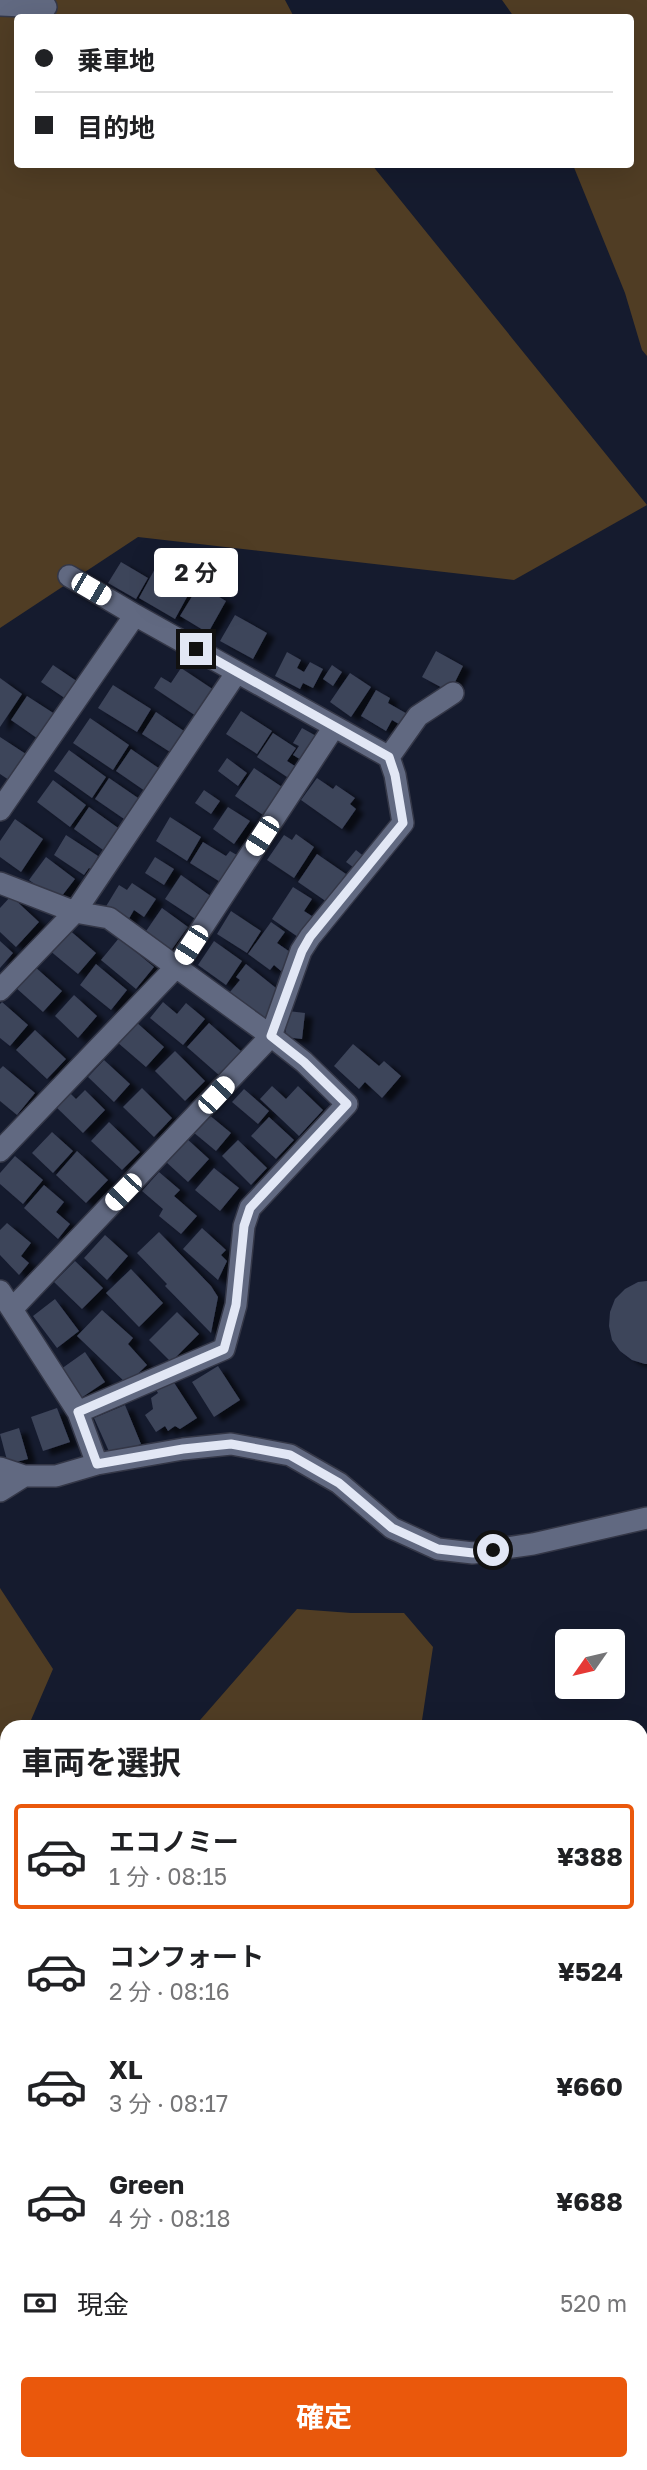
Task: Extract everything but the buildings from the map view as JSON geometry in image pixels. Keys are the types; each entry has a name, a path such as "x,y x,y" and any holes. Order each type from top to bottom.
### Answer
{"street":[{"path":"0,5 46,7 41,0"},
{"path":"12,1309 271,1036 302,951 310,937 403,823 395,775 389,757 69,576"},
{"path":"0,810 135,615"},
{"path":"0,990 75,912 237,671"},
{"path":"389,757 418,716 453,693"},
{"path":"0,1151 177,966 334,727"},
{"path":"0,883 75,912 109,918 271,1036 304,1062 347,1104 250,1208 244,1226 236,1305 224,1349 78,1412"},
{"path":"0,1291 78,1412 97,1464"},
{"path":"0,1468 24,1476 56,1476 97,1464 183,1449 231,1444 290,1455 339,1483 392,1528 438,1549 473,1553 533,1544 647,1518"},
{"path":"0,1491 24,1476"}],"shaded area":[{"path":"0,0 285,0 292,14 14,14 14,168 374,168 647,505 514,580 138,537 0,628"},
{"path":"502,0 647,0 647,356 642,350 625,293 574,168 634,168 634,14 512,14"},
{"path":"0,1588 53,1669 31,1720 0,1720"},
{"path":"297,1609 404,1613 433,1647 422,1720 200,1720"}],"route":[{"path":"196,649 389,757 395,775 403,823 310,937 302,951 271,1036 304,1062 347,1104 250,1208 244,1226 236,1305 224,1349 78,1412 97,1464 183,1449 231,1444 290,1455 339,1483 392,1528 438,1549 473,1553 493,1550"}]}
